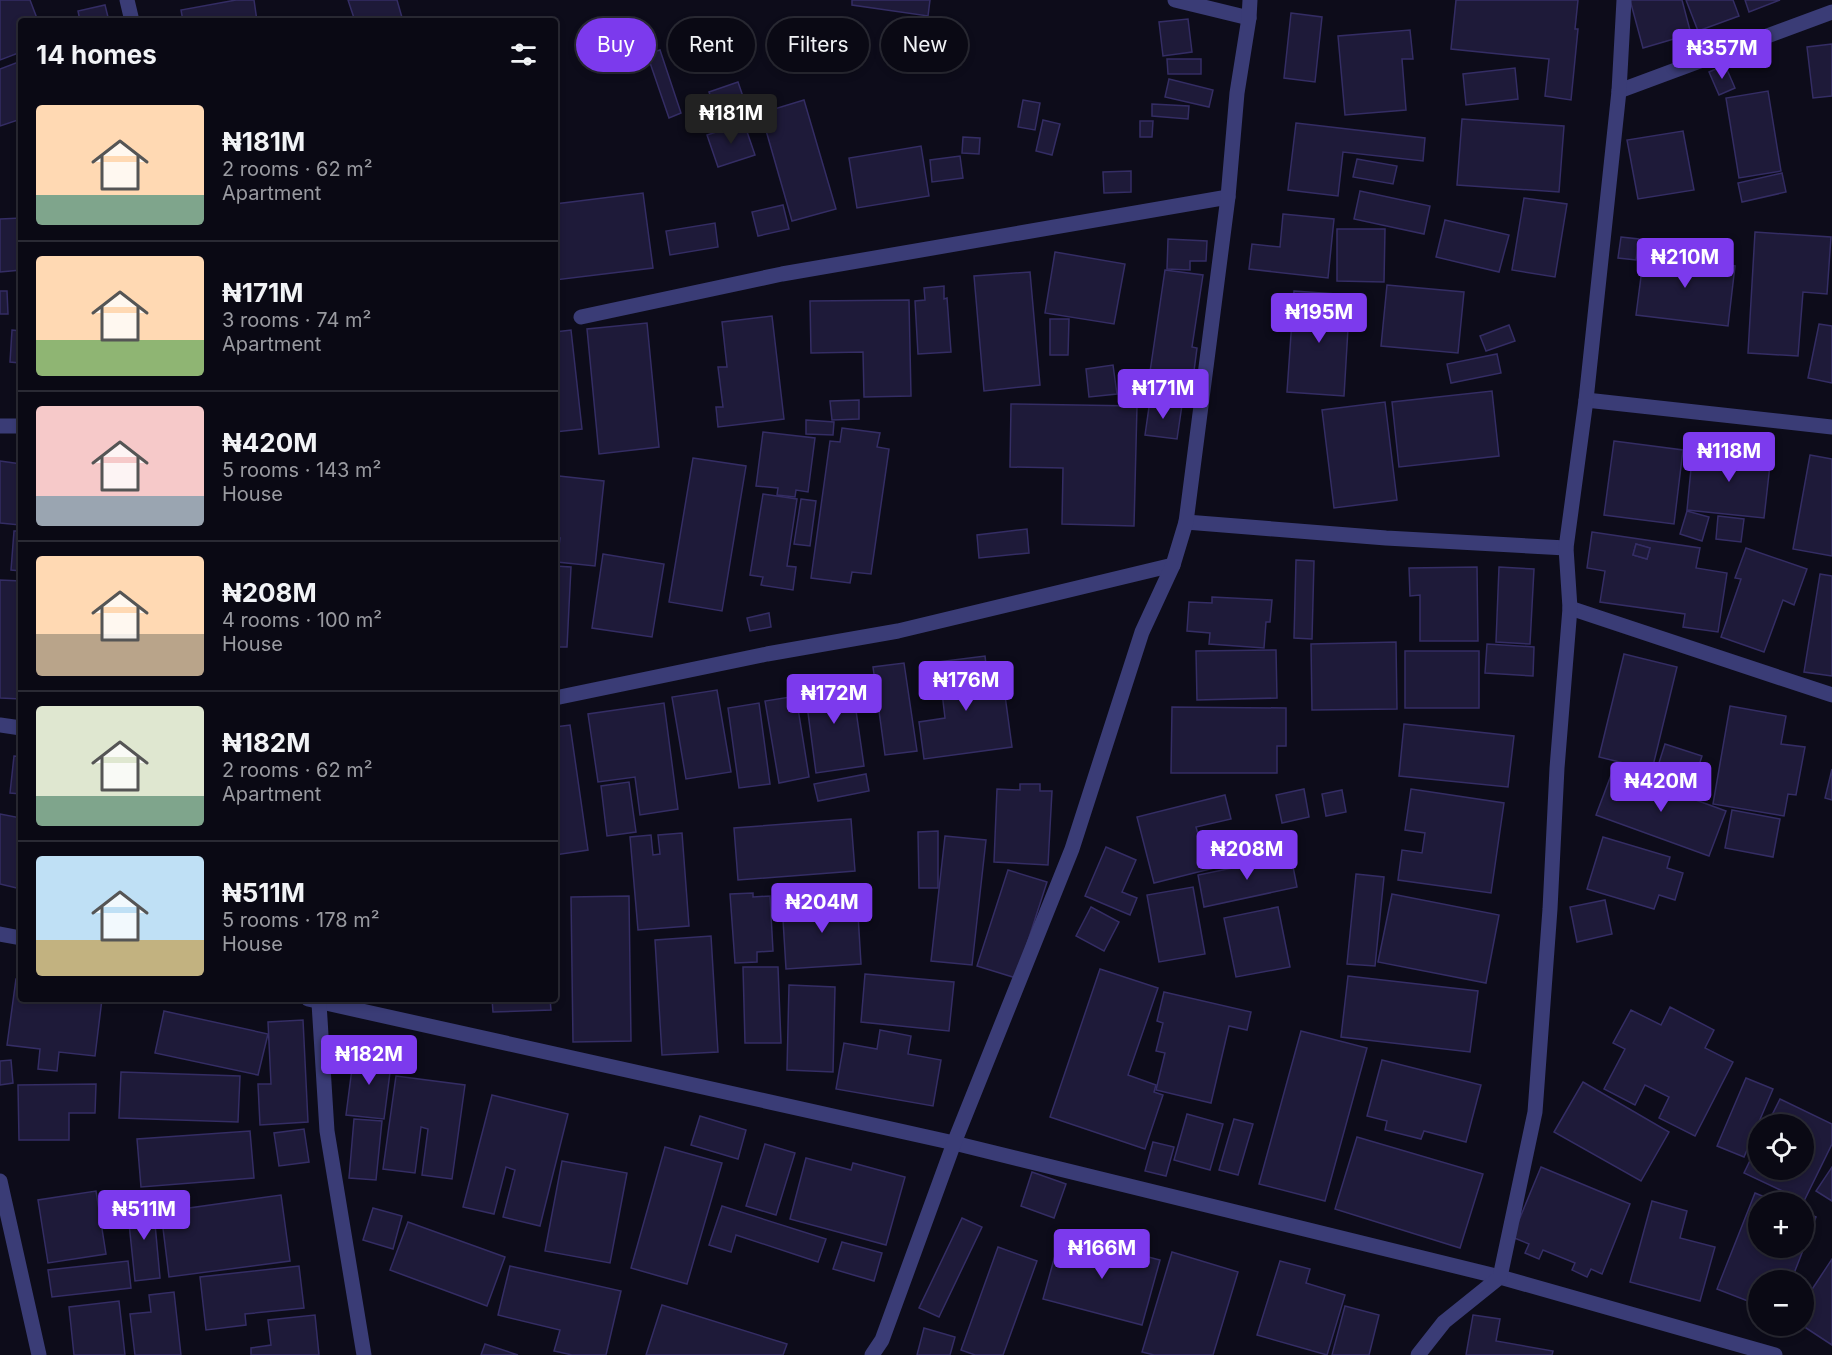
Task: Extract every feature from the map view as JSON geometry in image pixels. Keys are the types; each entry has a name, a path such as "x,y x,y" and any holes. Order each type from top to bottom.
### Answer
{"street":[{"path":"127,0 131,18"},
{"path":"1175,0 1249,18"},
{"path":"872,1355 882,1340 954,1143 1072,849 1142,632 1173,565 1186,522 1228,196 1237,93 1250,0"},
{"path":"1418,1355 1444,1322 1500,1277 1535,1112 1550,909 1557,768 1570,608 1566,548 1586,400 1619,91 1624,0"},
{"path":"1619,91 1832,12"},
{"path":"581,317 782,274 1228,196"},
{"path":"1586,400 1832,427"},
{"path":"0,426 18,426"},
{"path":"1186,522 1386,538 1566,548"},
{"path":"558,697 767,654 898,632 1173,565"},
{"path":"1570,608 1832,695"},
{"path":"0,725 18,728"},
{"path":"0,934 18,937"},
{"path":"313,1002 327,1131 364,1355"},
{"path":"318,1002 954,1143 1500,1277 1775,1355"},
{"path":"0,1181 39,1355"}],"building":[{"path":"0,0 30,0 37,18 18,18 18,53 0,60"},
{"path":"236,0 254,0 257,18 182,18 181,10"},
{"path":"348,0 397,0 402,18 354,18"},
{"path":"852,0 930,0 928,16 852,5"},
{"path":"1456,0 1578,0 1575,29 1578,29 1571,100 1545,96 1549,59 1451,49"},
{"path":"1630,0 1682,0 1691,34 1643,48"},
{"path":"1686,0 1733,0 1739,16 1698,31"},
{"path":"1745,0 1780,0 1749,12"},
{"path":"105,5 108,18 79,18 78,11"},
{"path":"1291,13 1322,17 1315,82 1284,78"},
{"path":"1188,19 1192,52 1163,56 1159,22"},
{"path":"1410,30 1413,59 1402,59 1406,110 1345,115 1338,36"},
{"path":"1832,44 1832,96 1813,98 1807,47"},
{"path":"660,50 681,113 669,118 653,72 656,72 656,51"},
{"path":"1167,59 1201,59 1201,74 1168,74"},
{"path":"18,62 18,120 0,126 0,69"},
{"path":"1725,65 1735,88 1719,95 1709,72"},
{"path":"1515,68 1518,99 1466,105 1463,74"},
{"path":"1169,79 1213,90 1209,107 1165,97"},
{"path":"738,82 749,114 720,124 709,92"},
{"path":"1768,91 1781,171 1739,178 1726,98"},
{"path":"804,100 836,209 792,221 761,113"},
{"path":"1023,100 1040,103 1035,130 1018,127"},
{"path":"1152,104 1189,106 1188,119 1152,116"},
{"path":"1462,119 1564,126 1559,192 1457,185"},
{"path":"1043,120 1060,124 1052,155 1036,151"},
{"path":"1140,121 1153,121 1152,137 1140,137"},
{"path":"744,123 755,155 718,167 707,135"},
{"path":"1296,123 1425,138 1423,161 1343,152 1338,196 1288,190"},
{"path":"1683,131 1694,190 1638,199 1627,140"},
{"path":"963,137 980,138 979,154 962,153"},
{"path":"921,146 929,196 857,208 849,158"},
{"path":"960,156 963,178 932,182 930,160"},
{"path":"1357,159 1397,166 1393,184 1353,177"},
{"path":"1131,171 1131,192 1104,193 1103,172"},
{"path":"1782,173 1786,192 1742,202 1738,183"},
{"path":"1360,191 1430,206 1424,234 1354,219"},
{"path":"643,193 653,268 558,280 558,204"},
{"path":"1524,198 1567,204 1555,277 1512,270"},
{"path":"783,205 789,229 758,236 752,212"},
{"path":"1283,214 1334,219 1328,278 1249,269 1252,244 1280,247"},
{"path":"18,218 18,270 0,272 0,219"},
{"path":"1445,220 1509,235 1499,272 1436,257"},
{"path":"715,223 718,247 670,255 666,231"},
{"path":"1337,229 1385,229 1384,282 1337,281"},
{"path":"1755,232 1831,237 1827,294 1803,292 1798,356 1748,353"},
{"path":"1621,237 1639,239 1636,260 1618,258"},
{"path":"1168,239 1207,241 1206,261 1190,261 1190,270 1167,269"},
{"path":"1645,246 1673,250 1672,258 1735,266 1728,326 1636,315"},
{"path":"1055,252 1125,264 1114,324 1045,313"},
{"path":"1165,270 1203,275 1192,347 1197,348 1194,371 1189,370 1185,398 1147,392"},
{"path":"1030,272 1040,385 984,391 974,276"},
{"path":"1387,285 1464,292 1458,353 1381,346"},
{"path":"944,286 951,352 918,354 915,301 925,300 924,288"},
{"path":"0,291 7,291 8,314 0,314"},
{"path":"1294,291 1350,295 1344,396 1287,392"},
{"path":"909,300 911,396 864,397 863,352 811,353 810,301"},
{"path":"772,316 784,419 718,427 716,407 723,407 718,367 727,367 722,322"},
{"path":"1050,319 1069,319 1068,355 1050,355"},
{"path":"647,323 659,447 599,454 587,329"},
{"path":"1819,324 1832,326 1832,383 1808,378"},
{"path":"1509,325 1515,341 1486,351 1480,336"},
{"path":"12,330 18,331 18,363 10,362"},
{"path":"571,330 582,429 558,432 558,332"},
{"path":"1497,354 1501,373 1451,383 1447,364"},
{"path":"1113,365 1117,394 1089,397 1086,369"},
{"path":"1492,391 1499,456 1399,467 1392,402"},
{"path":"859,400 859,419 832,420 830,401"},
{"path":"1150,400 1182,405 1177,439 1145,435"},
{"path":"1385,402 1397,500 1334,508 1322,410"},
{"path":"1011,404 1137,406 1134,526 1062,524 1063,468 1010,467"},
{"path":"806,420 834,422 833,435 806,434"},
{"path":"842,428 880,433 877,447 889,449 871,574 852,572 850,583 811,578 830,441 840,442"},
{"path":"763,432 815,438 808,492 796,490 795,497 777,495 778,488 756,486"},
{"path":"1614,441 1683,450 1674,524 1604,515"},
{"path":"1693,448 1771,456 1764,518 1687,510"},
{"path":"1810,455 1832,459 1832,556 1793,549"},
{"path":"693,458 746,466 722,611 669,602"},
{"path":"0,461 18,464 18,525 0,523"},
{"path":"559,476 604,481 595,566 558,562 560,538 558,538"},
{"path":"763,494 797,499 787,566 796,567 793,590 761,585 763,577 750,575"},
{"path":"801,499 816,501 810,546 794,544"},
{"path":"1687,511 1709,517 1702,541 1680,534"},
{"path":"1718,516 1744,519 1741,542 1716,539"},
{"path":"1027,529 1029,553 979,558 977,535"},
{"path":"14,531 18,531 18,571 11,570"},
{"path":"1592,532 1700,548 1696,568 1727,573 1718,632 1683,627 1685,614 1600,602 1605,571 1587,568","holes":["1636,544 1650,548 1647,559 1633,555"]},
{"path":"1636,544 1650,548 1647,559 1633,555"},
{"path":"1746,548 1807,569 1794,605 1783,600 1764,652 1721,637 1741,579 1735,578"},
{"path":"603,554 664,564 652,637 592,628"},
{"path":"1296,560 1314,561 1312,639 1294,638"},
{"path":"558,566 571,567 567,647 558,647"},
{"path":"1477,567 1478,641 1420,641 1420,595 1410,596 1409,568"},
{"path":"1499,567 1534,569 1530,644 1496,642"},
{"path":"1820,574 1832,576 1832,676 1804,672"},
{"path":"0,580 18,581 18,699 0,698"},
{"path":"1212,597 1272,600 1270,622 1266,622 1264,648 1209,644 1210,633 1187,631 1189,602 1212,603"},
{"path":"769,613 771,627 750,631 747,618"},
{"path":"1396,642 1397,709 1312,710 1311,644"},
{"path":"1487,644 1534,647 1533,676 1485,673"},
{"path":"1276,650 1277,698 1197,700 1196,651"},
{"path":"1405,651 1479,651 1479,708 1405,708"},
{"path":"1624,654 1677,667 1652,770 1599,757"},
{"path":"985,656 989,690 1004,688 1012,747 924,759 919,722 945,718 941,684 932,685 930,663"},
{"path":"904,663 917,751 885,755 873,667"},
{"path":"851,676 864,766 816,773 804,683"},
{"path":"717,690 731,772 686,779 672,697"},
{"path":"796,696 809,777 779,783 765,701"},
{"path":"664,703 678,809 640,815 635,777 598,782 588,714"},
{"path":"759,703 770,784 739,788 728,708"},
{"path":"1730,706 1786,716 1781,744 1805,747 1796,795 1788,794 1784,816 1713,804"},
{"path":"1172,707 1286,708 1286,746 1277,746 1277,773 1171,773"},
{"path":"1404,724 1514,736 1508,787 1399,776"},
{"path":"570,725 588,850 558,855 558,727"},
{"path":"1665,744 1702,756 1694,781 1657,769"},
{"path":"14,756 18,757 18,794 10,793"},
{"path":"1832,769 1832,800 1825,798"},
{"path":"1613,770 1726,811 1709,856 1596,815"},
{"path":"866,774 869,791 818,801 814,784"},
{"path":"629,782 636,832 607,836 601,786"},
{"path":"1020,784 1040,784 1040,791 1052,791 1048,865 994,862 997,789 1020,790"},
{"path":"1304,789 1309,817 1282,823 1276,795"},
{"path":"1411,789 1504,803 1491,893 1398,880 1402,850 1422,853 1425,833 1405,830"},
{"path":"1342,790 1346,812 1326,816 1322,794"},
{"path":"1225,795 1231,819 1196,827 1203,852 1237,843 1242,861 1154,883 1137,817"},
{"path":"1732,810 1780,819 1773,857 1725,848"},
{"path":"0,814 18,817 18,888 0,884"},
{"path":"851,819 855,871 738,880 734,828"},
{"path":"938,831 938,888 919,888 918,832"},
{"path":"682,833 689,926 638,930 630,837 651,835 653,855 660,854 658,835"},
{"path":"945,836 986,840 972,965 931,961"},
{"path":"1603,837 1670,857 1667,868 1683,873 1675,900 1659,895 1654,909 1587,889"},
{"path":"1106,847 1136,860 1122,892 1137,898 1130,915 1085,896"},
{"path":"1291,856 1297,887 1204,907 1198,875"},
{"path":"1008,870 1047,882 1016,978 977,966"},
{"path":"1356,874 1384,877 1375,966 1347,964"},
{"path":"1193,887 1205,954 1159,962 1147,895"},
{"path":"753,893 753,897 770,896 773,951 757,952 757,962 735,963 730,894"},
{"path":"1392,894 1499,915 1486,983 1378,962"},
{"path":"629,896 631,1041 573,1042 571,897"},
{"path":"857,898 861,964 786,969 782,903"},
{"path":"1605,900 1612,934 1577,942 1570,907"},
{"path":"1091,907 1119,922 1104,951 1076,936"},
{"path":"1278,907 1290,967 1236,977 1224,918"},
{"path":"711,936 718,1052 662,1055 655,940"},
{"path":"743,967 778,967 781,1043 745,1043"},
{"path":"1100,969 1158,988 1128,1075 1156,1085 1154,1092 1163,1095 1145,1149 1050,1117"},
{"path":"865,974 954,982 949,1031 861,1022"},
{"path":"1348,976 1478,991 1470,1052 1341,1037"},
{"path":"16,979 18,979 18,1002 102,1002 95,1056 59,1052 57,1071 38,1069 40,1049 7,1045"},
{"path":"789,985 835,987 833,1072 787,1070"},
{"path":"1164,992 1251,1012 1247,1030 1229,1026 1211,1103 1156,1090 1165,1053 1156,1051 1163,1023 1157,1021"},
{"path":"492,1002 550,1002 551,1010 493,1012"},
{"path":"1670,1007 1714,1030 1705,1048 1733,1062 1695,1136 1659,1118 1669,1097 1645,1085 1635,1105 1604,1089 1625,1049 1613,1043 1631,1010 1661,1025"},
{"path":"164,1011 268,1034 258,1075 155,1053"},
{"path":"303,1020 308,1122 260,1125 258,1084 271,1084 268,1022"},
{"path":"880,1030 911,1036 908,1054 941,1060 933,1106 836,1089 844,1043 877,1049"},
{"path":"1301,1031 1367,1048 1325,1201 1259,1184"},
{"path":"354,1053 392,1057 384,1119 346,1115"},
{"path":"11,1060 13,1083 0,1085 0,1061"},
{"path":"1382,1060 1481,1085 1466,1142 1424,1131 1421,1139 1385,1130 1387,1121 1367,1116"},
{"path":"121,1072 240,1076 238,1122 119,1118"},
{"path":"396,1076 465,1085 452,1179 422,1175 428,1129 421,1127 415,1173 383,1169"},
{"path":"1746,1078 1773,1089 1762,1114 1748,1114 1748,1148 1744,1157 1717,1146"},
{"path":"1583,1082 1669,1132 1641,1181 1554,1132"},
{"path":"96,1084 95,1113 69,1113 69,1140 19,1140 18,1085"},
{"path":"492,1095 568,1114 540,1226 503,1217 515,1170 506,1167 494,1214 463,1207"},
{"path":"1780,1099 1811,1114 1772,1114"},
{"path":"1187,1114 1223,1124 1210,1170 1174,1160"},
{"path":"1814,1115 1832,1124 1832,1144 1808,1192 1785,1192 1759,1180 1814,1180"},
{"path":"700,1116 746,1130 738,1159 691,1145"},
{"path":"354,1119 382,1121 376,1180 349,1178"},
{"path":"1234,1119 1253,1124 1238,1175 1219,1170"},
{"path":"304,1129 309,1162 279,1166 274,1133"},
{"path":"250,1131 254,1178 141,1187 137,1139"},
{"path":"1357,1137 1483,1174 1460,1248 1335,1209"},
{"path":"1153,1142 1174,1147 1166,1176 1145,1171"},
{"path":"765,1144 795,1153 776,1215 746,1206"},
{"path":"665,1147 722,1163 687,1284 631,1268"},
{"path":"806,1158 851,1170 853,1163 905,1177 886,1245 790,1219"},
{"path":"562,1161 627,1173 610,1263 545,1251"},
{"path":"1541,1167 1630,1204 1602,1274 1591,1269 1587,1277 1572,1270 1575,1263 1543,1250 1539,1259 1525,1253 1529,1244 1512,1237"},
{"path":"1832,1167 1832,1201 1816,1191"},
{"path":"1032,1172 1066,1184 1054,1218 1021,1206"},
{"path":"96,1191 106,1254 48,1263 38,1200"},
{"path":"281,1195 290,1261 169,1277 161,1212"},
{"path":"1652,1201 1687,1211 1680,1238 1715,1247 1700,1301 1630,1282"},
{"path":"153,1202 160,1278 135,1281 127,1204"},
{"path":"722,1206 826,1239 818,1262 736,1235 731,1252 709,1245"},
{"path":"373,1208 402,1216 393,1249 363,1240"},
{"path":"1748,1211 1748,1258 1800,1258 1795,1270 1748,1270 1748,1301 1717,1289"},
{"path":"962,1218 982,1227 939,1317 919,1308"},
{"path":"408,1222 505,1257 487,1306 390,1270"},
{"path":"1061,1234 1160,1260 1142,1325 1043,1299"},
{"path":"842,1242 882,1253 874,1281 833,1269"},
{"path":"998,1247 1037,1261 1003,1355 975,1355 961,1350"},
{"path":"1172,1252 1238,1272 1213,1355 1154,1355 1142,1352"},
{"path":"1832,1259 1832,1345 1814,1333 1814,1286"},
{"path":"128,1261 131,1288 52,1297 48,1270"},
{"path":"1280,1261 1310,1269 1306,1283 1345,1295 1327,1355 1257,1335"},
{"path":"299,1266 304,1308 245,1314 246,1325 206,1330 200,1277"},
{"path":"510,1266 621,1291 606,1355 572,1355 554,1351 560,1330 498,1315"},
{"path":"174,1292 181,1355 135,1355 130,1314 151,1312 149,1295"},
{"path":"119,1301 125,1355 74,1355 69,1307"},
{"path":"662,1305 787,1344 783,1355 646,1355"},
{"path":"1345,1306 1379,1315 1369,1355 1332,1355"},
{"path":"315,1315 319,1355 251,1355 251,1348 271,1345 268,1320"},
{"path":"1473,1315 1500,1319 1496,1341 1553,1351 1552,1355 1466,1355"},
{"path":"924,1328 955,1337 950,1355 917,1355"},
{"path":"485,1344 518,1355 481,1355"}]}
